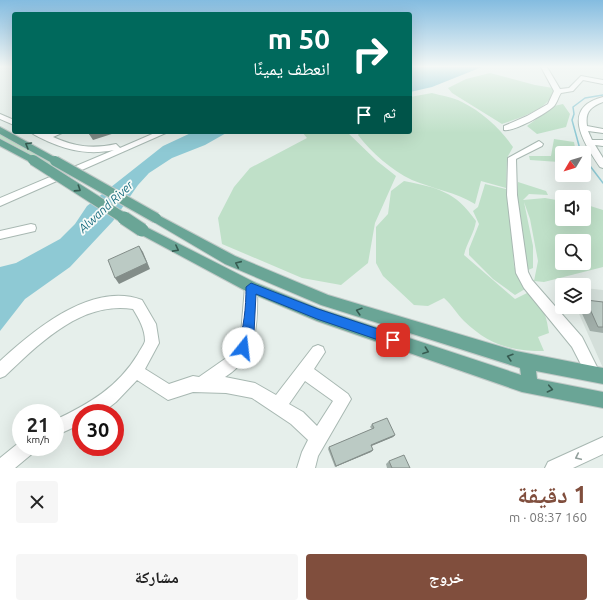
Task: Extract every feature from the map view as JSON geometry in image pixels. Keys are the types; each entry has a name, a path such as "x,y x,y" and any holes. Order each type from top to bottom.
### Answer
{"main road":[{"path":"0,130 230,260 326,301 527,362 598,375"},
{"path":"0,142 33,160 142,230 251,287 317,314 461,364 530,385 602,400"},
{"path":"527,362 530,385"}],"street":[{"path":"507,128 530,118 551,105 558,91 572,89"},
{"path":"603,99 594,102 584,110 582,120 583,128 589,142 603,165"},
{"path":"0,116 12,121"},
{"path":"583,128 603,131"},
{"path":"39,134 78,150 94,160"},
{"path":"46,137 54,134"},
{"path":"78,150 97,152 159,134"},
{"path":"0,199 159,134"},
{"path":"0,202 138,141"},
{"path":"589,142 603,143"},
{"path":"538,144 512,158 512,195 522,273 528,284 577,342 598,375"},
{"path":"0,235 31,228"},
{"path":"201,384 236,359 243,348 248,333 251,306 251,287"},
{"path":"0,371 20,351 54,325 76,312 124,300 137,304 149,324 152,343 136,371 111,397 101,404"},
{"path":"278,405 318,352"},
{"path":"136,371 168,392 193,384 226,385 255,391 297,418 319,439"},
{"path":"304,371 344,399 310,452 306,468"},
{"path":"554,468 603,445"},
{"path":"2,468 16,456"}],"shaded area":[{"path":"591,289 603,290 603,368 579,314 591,314"}],"green space":[{"path":"449,89 553,89 552,95 542,106 526,115 502,124 452,93"},
{"path":"432,93 455,99 477,111 490,121 513,147 507,158 506,188 481,181 475,204 460,196 420,183 404,176 382,160 369,148 359,134 412,134 412,97"},
{"path":"563,104 570,114 566,127 537,134 527,126 554,106"},
{"path":"0,133 67,172 62,175 23,150 0,138"},
{"path":"304,134 349,134 377,161 396,176 375,223 368,263 341,285 302,278 222,244 218,218 234,187 250,168 307,138"},
{"path":"554,139 574,142 575,146 555,146 555,162 530,160 529,156 551,156"},
{"path":"404,181 445,192 461,203 468,211 476,221 464,255 515,299 527,293 537,301 547,320 549,333 538,337 544,351 511,348 482,336 464,321 444,298 428,306 414,305 383,276 376,263 376,227 388,214 391,191"},
{"path":"518,182 546,191 548,195 529,194 523,200 545,198 555,200 555,226 591,226 591,206 603,210 603,267 544,282 534,281 538,261 530,219 524,202 533,246 533,268 528,270 518,204"},
{"path":"485,184 506,189 510,205 514,266 525,289 515,295 493,279 469,255 469,249 479,224 473,211 478,207"}],"water":[{"path":"412,89 424,89 412,92"},
{"name":"Alwand River","path":"189,134 224,134 205,145 172,158 149,173 138,185 113,221 70,267 25,299 0,331 0,267 16,263 60,239 75,224 87,206 163,146"}],"building":[{"path":"139,246 147,263 115,278 108,260"},
{"path":"591,301 603,302 603,327 598,327 591,311"},
{"path":"387,418 395,435 371,445 373,450 336,466 329,447 374,428 372,424"},
{"path":"404,455 410,468 392,468 389,461"}],"waterway":[{"path":"579,146 572,120 574,114 573,107 585,98 603,95"},
{"path":"591,167 603,183"}],"route":[{"path":"243,348 248,333 251,306 251,287 317,314 393,340"}]}
